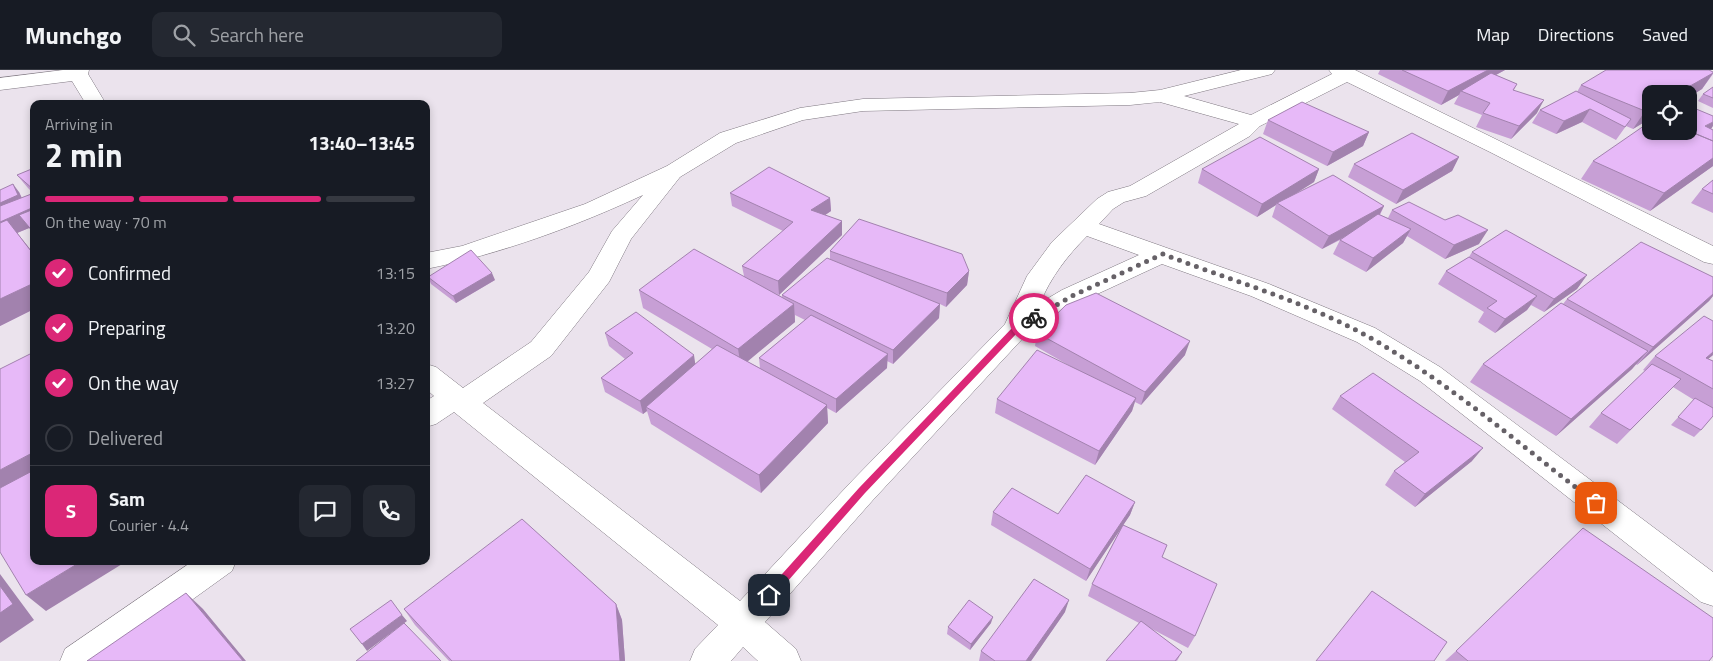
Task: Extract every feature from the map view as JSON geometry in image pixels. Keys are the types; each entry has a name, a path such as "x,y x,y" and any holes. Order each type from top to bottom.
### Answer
{"street":[{"path":"430,260 466,253 593,209 675,171 728,138 750,129 800,114 863,105 1072,101 1160,96 1265,70"},
{"path":"0,84 78,72 94,100"},
{"path":"1016,329 1036,282 1061,248 1105,204 1113,199 1138,191 1243,132 1253,122 1343,72 1498,147 1713,256"},
{"path":"1160,96 1253,122"},
{"path":"430,414 457,400 541,349 600,276 620,236 675,171"},
{"path":"1084,227 1163,254 1339,322 1366,335 1430,374 1713,590"},
{"path":"708,661 862,491 1016,329 1072,296 1163,254"},
{"path":"430,377 743,624 783,661"},
{"path":"78,661 214,565"}],"building":[{"path":"1402,70 1488,70 1448,91"},
{"path":"1606,70 1709,70 1713,72 1692,85 1642,85 1642,110 1581,85"},
{"path":"1491,73 1517,84 1513,90 1544,100 1519,126 1483,113 1490,103 1461,91"},
{"path":"1713,87 1713,98 1703,94"},
{"path":"1576,91 1631,119 1625,127 1590,109 1564,121 1540,110"},
{"path":"1302,102 1369,132 1333,152 1268,120"},
{"path":"1697,109 1713,116 1713,122 1705,126 1713,130 1713,141 1697,134"},
{"path":"1642,127 1642,140 1697,140 1697,134 1713,141 1713,158 1664,193 1593,161"},
{"path":"1412,133 1459,157 1403,190 1354,164"},
{"path":"1260,137 1319,169 1262,204 1202,169"},
{"path":"769,167 830,198 811,210 842,221 778,281 742,266 793,222 730,193"},
{"path":"30,170 30,186 17,175"},
{"path":"1333,175 1384,206 1329,236 1277,203"},
{"path":"1713,180 1713,194 1702,189"},
{"path":"13,184 18,195 0,203 0,190"},
{"path":"30,195 30,209 0,222 0,206"},
{"path":"1409,202 1445,220 1458,215 1488,230 1454,245 1392,210"},
{"path":"30,211 30,228 19,215"},
{"path":"1378,214 1411,229 1373,258 1340,240"},
{"path":"859,219 962,254 969,271 947,293 830,251"},
{"path":"7,220 30,250 30,285 0,299 0,223"},
{"path":"1506,230 1587,275 1554,299 1472,252"},
{"path":"1641,242 1713,277 1713,294 1653,347 1567,299"},
{"path":"694,249 794,304 738,349 639,290"},
{"path":"471,250 492,273 453,296 430,279 430,276"},
{"path":"1469,257 1537,296 1505,319 1487,308 1497,301 1446,271"},
{"path":"827,258 940,304 893,350 782,295"},
{"path":"1096,293 1190,341 1145,392 1037,333 1066,305"},
{"path":"1561,303 1648,351 1571,419 1483,364"},
{"path":"636,312 694,355 640,401 601,378 633,353 605,333"},
{"path":"811,315 888,354 836,399 759,358"},
{"path":"1704,316 1713,321 1713,352 1706,358 1713,361 1713,389 1655,356"},
{"path":"717,345 827,405 759,475 646,407"},
{"path":"1037,350 1136,398 1099,451 997,399"},
{"path":"30,354 30,454 0,470 0,369"},
{"path":"1652,364 1681,379 1630,430 1601,413"},
{"path":"1373,373 1483,448 1425,494 1394,471 1419,452 1340,396"},
{"path":"1695,398 1713,408 1713,416 1701,430 1678,417"},
{"path":"30,472 30,565 75,565 26,595 0,552 0,488"},
{"path":"1086,475 1135,502 1090,569 993,512 1012,488 1058,514"},
{"path":"522,519 616,604 620,661 452,661 404,609"},
{"path":"1123,525 1167,545 1162,557 1217,584 1195,636 1092,584"},
{"path":"1583,528 1713,618 1713,656 1709,661 1468,661 1456,651"},
{"path":"1034,579 1069,600 1026,661 995,661 981,651"},
{"path":"0,586 13,604 0,613"},
{"path":"1372,591 1447,642 1434,661 1316,661"},
{"path":"186,593 243,661 87,661"},
{"path":"391,600 402,615 362,644 350,629"},
{"path":"969,600 993,617 971,644 948,627"},
{"path":"1141,621 1182,652 1175,661 1106,661"},
{"path":"404,623 441,661 356,661"}],"way so far":[{"path":"1034,318 1072,296 1163,254 1260,290 1366,335 1430,374 1596,503"}],"route":[{"path":"769,595 862,491 952,399 1016,329 1034,318"}]}
